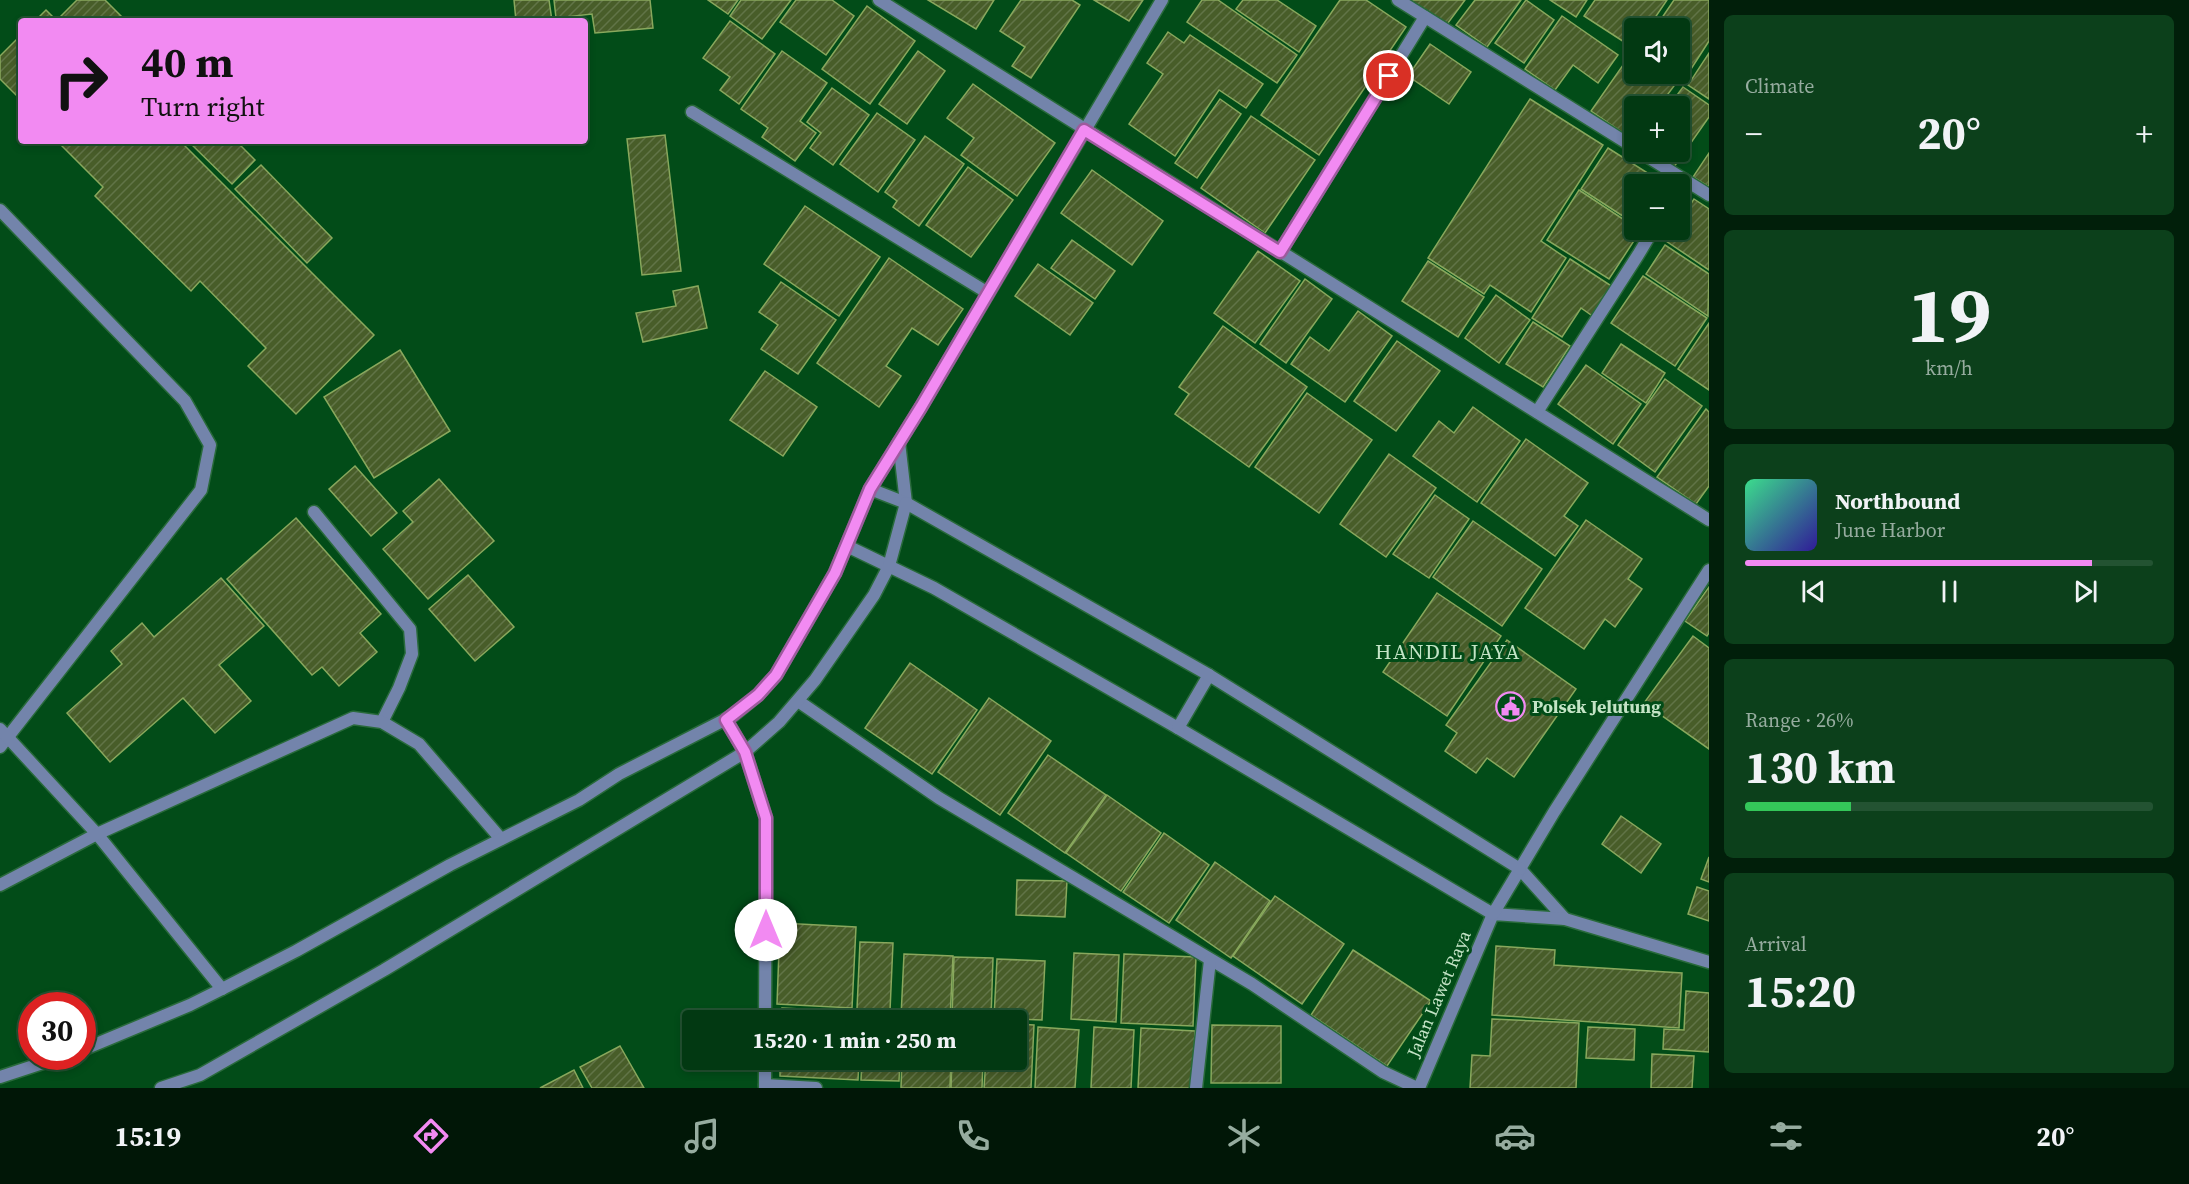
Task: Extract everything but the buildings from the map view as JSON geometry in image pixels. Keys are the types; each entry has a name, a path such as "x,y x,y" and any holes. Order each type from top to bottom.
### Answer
{"street":[{"path":"96,1044 190,1005 222,989 501,839 579,800 619,774 726,720 758,695 776,675 835,573 870,489 1162,0"},
{"path":"1398,0 1624,141"},
{"path":"885,2 1084,130 1709,520"},
{"path":"1280,252 1425,17"},
{"path":"692,112 988,293"},
{"path":"1653,162 1670,174"},
{"path":"1690,186 1709,195"},
{"path":"0,210 185,401 210,445 201,490 3,738 97,834 222,989"},
{"path":"1537,412 1647,240"},
{"path":"161,1088 200,1075 384,970 745,752 779,722 798,701 874,595 888,566 906,503 899,442"},
{"path":"870,489 906,503 1209,675 1520,869 1565,919"},
{"path":"314,512 410,629 412,654 399,688 382,722"},
{"path":"847,546 934,588 1178,728 1493,914 1565,919 1709,962"},
{"name":"Jalan Lawet Raya","path":"1418,1088 1493,914 1554,812 1709,570"},
{"path":"1178,728 1209,675"},
{"path":"798,701 939,798 1252,984 1383,1072 1418,1088"},
{"path":"0,885 97,834 352,718 382,722 419,744 501,839"},
{"path":"726,720 745,752 766,818 765,1010"},
{"path":"1196,1088 1210,960"},
{"path":"0,1077 21,1070"},
{"path":"765,1070 765,1087 816,1088"}],"place":[{"name":"Polsek Jelutung","path":"1511,707"}],"district":[{"name":"HANDIL JAYA","path":"1448,652"}],"route":[{"path":"766,930 766,818 745,752 726,720 758,695 776,675 835,573 870,489 921,407 1084,130 1280,252 1389,76"}]}
